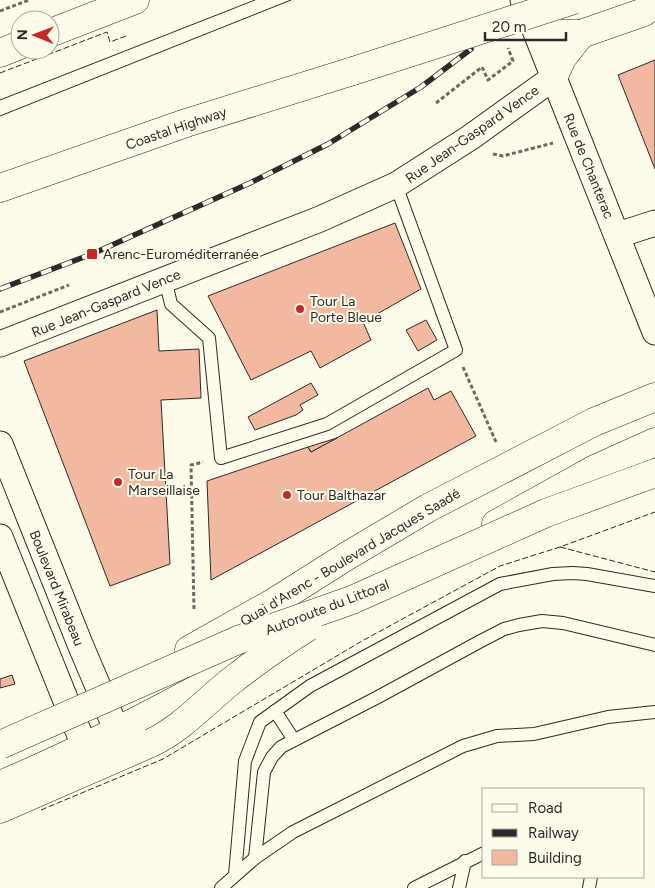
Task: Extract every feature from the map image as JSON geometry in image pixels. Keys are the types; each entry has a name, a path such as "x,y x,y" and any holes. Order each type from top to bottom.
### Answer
{"main road":[{"path":"60,29 135,0"},
{"name":"Coastal Highway","path":"0,188 186,123 574,0"},
{"path":"525,7 540,27 561,34 582,34 644,12 655,4"},
{"path":"553,78 562,58 582,34"},
{"name":"Quai d'Arenc - Boulevard Jacques Saadé","path":"0,737 197,646 272,604 347,556 428,508 594,422 655,397"},
{"path":"0,786 85,748 150,715 595,469 655,442"},
{"name":"Autoroute du Littoral","path":"0,746 238,640 352,600 546,513 655,473"},
{"path":"0,809 168,735 230,682 274,648 352,600"}],"street":[{"name":"Rue de Chanterac","path":"525,7 618,235 655,332"},
{"name":"Rue Jean-Gaspard Vence","path":"0,344 320,219 396,185 471,137 553,78"},
{"path":"618,235 655,223"},
{"name":"Boulevard Mirabeau","path":"0,444 116,731"},
{"path":"1,541 85,748"}],"lane":[{"path":"165,279 171,304 209,338 221,458 327,424 456,350 396,185"},
{"path":"235,875 245,761 260,722 310,686 500,584 553,574 572,573 655,586"},
{"path":"255,858 264,772 272,757 281,747 294,740 504,629 519,625 542,621 563,623 655,645"},
{"path":"276,711 294,740"},
{"path":"220,888 255,858 293,832 463,746 497,736 534,734 608,717 655,712"},
{"path":"414,888 482,854"},
{"path":"459,888 465,861"}],"path":[{"path":"0,11 29,0"},
{"path":"436,103 482,68 488,80 513,61"},
{"path":"471,137 491,153 503,156 549,143 579,142"},
{"path":"0,312 69,285"},
{"path":"456,350 499,448"},
{"path":"194,609 191,465 221,458"}],"building":[{"path":"655,60 655,169 618,75"},
{"name":"Tour La Porte Bleue","path":"395,223 421,289 363,322 371,340 320,368 311,351 251,380 208,296"},
{"name":"Tour La Marseillaise","path":"157,310 159,351 199,349 201,398 161,400 170,564 110,586 24,361"},
{"path":"426,320 437,340 418,351 406,330"},
{"path":"311,383 318,395 300,405 303,410 296,415 255,430 248,417"},
{"name":"Tour Balthazar","path":"428,388 434,400 451,391 476,436 211,580 207,481 308,447 311,452"},
{"path":"337,438 311,452 308,447"},
{"path":"12,675 15,684 0,688 0,679"}],"tram line":[{"path":"0,100 255,0"},
{"path":"0,116 291,0"}],"railway":[{"path":"0,289 92,254 250,183 328,144 421,87 471,49"}],"fence":[{"path":"0,73 107,32 110,42 126,36"},
{"path":"41,810 163,759 362,641 500,566 560,547 655,512"},
{"path":"560,547 655,572"}],"place":[{"name":"Arenc-Euroméditerranée","path":"92,254"},
{"name":"Tour La Porte Bleue","path":"300,309"},
{"name":"Tour La Marseillaise","path":"118,482"},
{"name":"Tour Balthazar","path":"287,495"}]}
